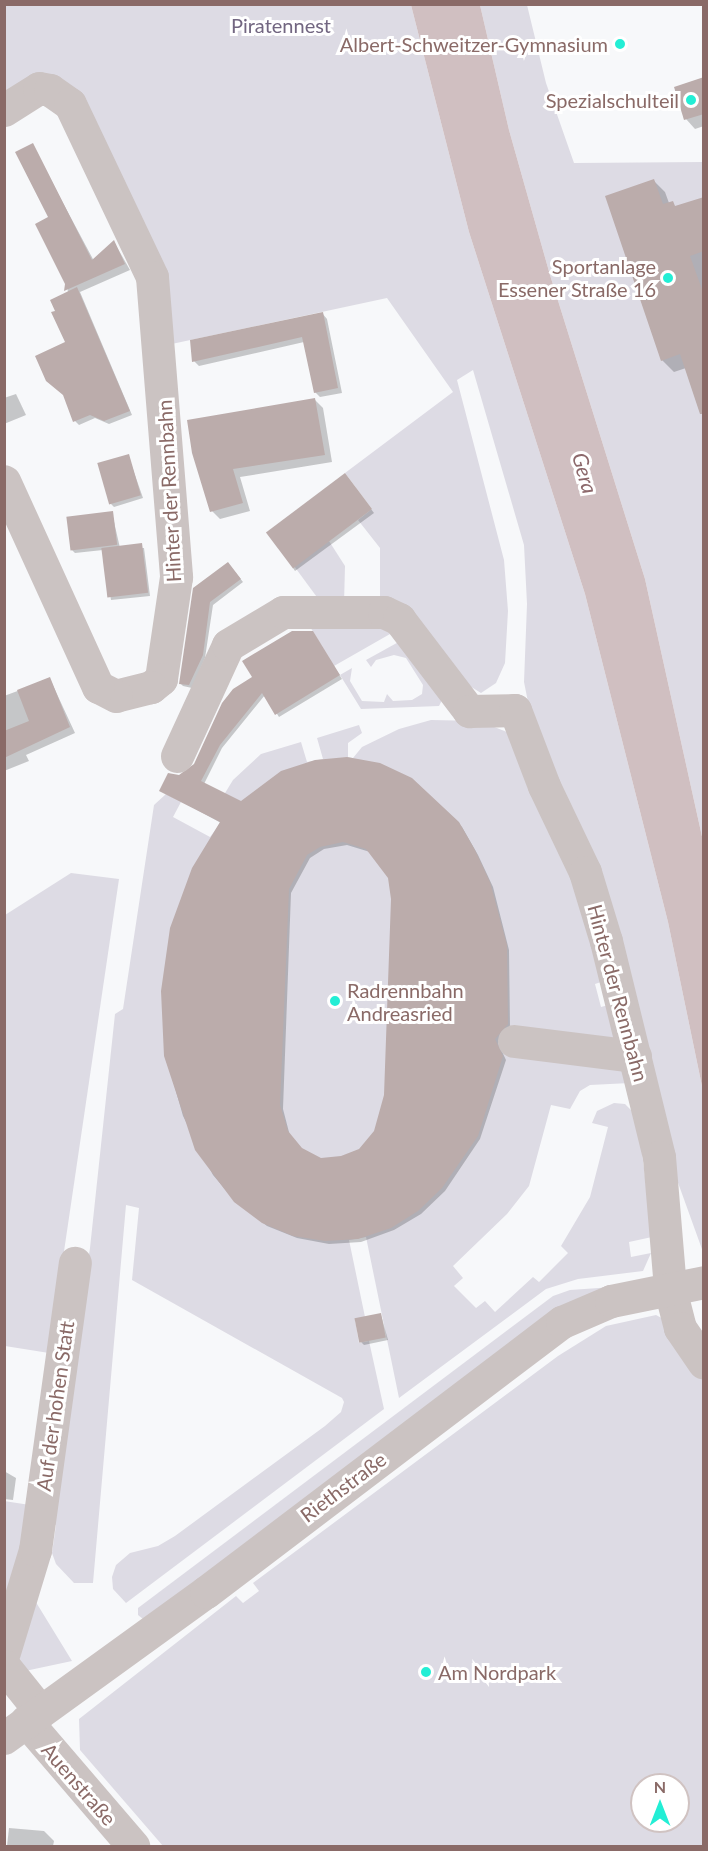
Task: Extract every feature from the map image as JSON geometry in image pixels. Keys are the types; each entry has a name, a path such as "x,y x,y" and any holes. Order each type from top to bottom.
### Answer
{"street":[{"name":"Hinter der Rennbahn","path":"4,110 39,88 50,90 70,104 152,277 176,577 161,679 151,687 116,696 98,687 4,481"},
{"name":"Hinter der Rennbahn","path":"177,756 228,645 283,612 384,612 399,619 469,711 515,710 544,786 585,872 635,1056 659,1157 670,1289 680,1328 704,1363"},
{"path":"514,1041 635,1056"},
{"name":"Auf der hohen Statt","path":"4,1652 35,1550 75,1263"},
{"name":"Riethstraße","path":"23,1724 206,1592 562,1322 610,1301 704,1282"},
{"name":"Auenstraße","path":"4,1666 23,1724 133,1846"}],"green space":[{"name":"Piratennest","path":"5,5 411,5 469,232 585,594 668,922 703,1091 703,1252 672,1166 531,717 524,682 527,604 524,545 473,370 457,380 504,560 508,611 505,663 496,683 481,693 452,675 380,603 380,548 358,520 372,509 345,473 453,392 387,298 167,345 83,105 5,99"},
{"path":"480,5 527,5 546,83 574,163 703,162 703,841 645,579 550,275 509,130"},
{"path":"329,541 345,566 344,604 322,604 294,566"},
{"path":"314,622 397,630 334,666 309,625"},
{"path":"404,639 442,700 439,706 361,709 340,675 352,668 350,681 362,701 384,702 387,694 393,701 412,700 422,694 423,685 406,658 394,655 376,660 371,667 366,660"},
{"path":"431,720 479,721 507,732 572,863 604,981 595,984 601,1007 612,1004 623,1066 630,1083 590,1085 580,1091 570,1109 551,1105 529,1186 507,1214 453,1266 463,1278 454,1286 476,1308 485,1301 495,1312 533,1277 539,1282 568,1253 561,1246 590,1197 608,1127 592,1123 597,1111 614,1103 625,1104 638,1117 652,1237 629,1242 631,1257 651,1253 643,1271 578,1279 546,1289 399,1398 366,1237 349,1240 365,1317 355,1319 359,1343 369,1341 384,1409 126,1603 113,1589 112,1577 116,1565 130,1553 158,1546 175,1536 325,1426 341,1412 344,1402 342,1398 132,1280 139,1208 126,1205 93,1583 74,1583 56,1564 52,1553 56,1525 46,1523 90,1248 115,1014 123,1009 154,805 166,794 181,802 173,817 210,837 229,812 222,798 233,780 261,754 301,742 307,762 323,759 317,738 359,725 362,733 348,743 348,757 353,758 362,747 399,729"},
{"path":"71,873 119,879 49,1353 5,1346 5,915"},
{"path":"613,1287 143,1619 138,1615 138,1608 553,1296 570,1290"},
{"name":"Am Nordpark","path":"656,1315 669,1322 703,1375 703,1846 163,1846 80,1750 79,1719 236,1596 243,1603 259,1591 253,1583 558,1356 606,1326"},
{"path":"4,1501 30,1505 34,1599 72,1661 11,1674 4,1680"}],"water":[{"name":"Gera","path":"411,5 480,5 509,130 550,275 645,579 703,841 703,1091 668,922 585,594 469,232"}],"building":[{"name":"Spezialschulteil","path":"704,77 704,114 684,120 674,87"},
{"path":"33,143 92,260 114,240 125,264 64,291 65,284 35,224 48,217 15,152"},
{"name":"Sportanlage Essener Straße 16","path":"654,179 663,204 673,201 675,206 704,197 704,251 690,256 704,295 704,414 700,414 680,354 661,361 605,196"},
{"path":"77,287 130,411 104,421 90,415 73,422 63,395 46,381 35,356 65,342 51,312 55,311 50,300"},
{"path":"323,312 338,388 314,393 302,337 192,362 190,340"},
{"path":"315,398 325,455 233,469 243,503 210,512 192,453 187,420"},
{"path":"129,454 141,495 109,504 97,463"},
{"path":"345,473 372,509 293,569 266,533"},
{"path":"113,511 117,545 70,550 66,517"},
{"path":"142,543 148,593 107,598 101,548"},
{"path":"228,562 241,579 210,602 203,655 189,685 179,684 193,588"},
{"name":"Radrennbahn Andreasried","path":"292,631 313,631 340,675 275,715 262,693 220,745 201,781 241,801 281,771 315,760 347,757 380,763 412,778 459,822 475,850 490,882 507,945 508,1024 495,1039 503,1056 478,1136 442,1188 418,1211 391,1228 358,1239 325,1241 293,1236 262,1223 234,1202 195,1150 164,1056 161,991 170,928 192,868 220,822 159,791 168,773 179,775 194,764 222,703 233,689 252,677 242,661","holes":["343,842 366,849 388,878 391,899 384,1095 374,1131 359,1149 341,1156 321,1158 302,1148 288,1131 280,1105 289,889 307,855 320,847"]},
{"path":"50,677 70,727 4,758 4,731 29,721 17,690"},
{"path":"381,1313 386,1338 359,1343 354,1318"}],"place":[{"name":"Albert-Schweitzer-Gymnasium","path":"620,44"},
{"name":"Spezialschulteil","path":"691,100"},
{"name":"Sportanlage Essener Straße 16","path":"668,278"},
{"name":"Radrennbahn Andreasried","path":"335,1001"},
{"name":"Am Nordpark","path":"426,1672"}]}
